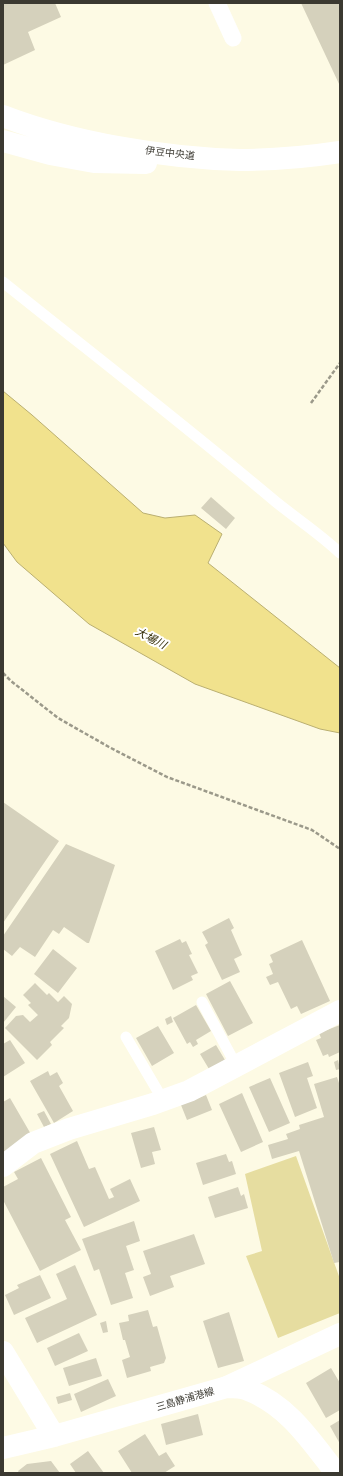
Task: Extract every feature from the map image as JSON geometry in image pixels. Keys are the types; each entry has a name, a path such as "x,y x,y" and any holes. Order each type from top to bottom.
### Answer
{"main road":[{"name":"伊豆中央道","path":"3,116 22,123 93,142 189,156 241,160 309,156 340,152"},
{"name":"伊豆中央道","path":"3,128 92,154 153,164 194,168 245,170 283,169 340,164"},
{"path":"3,141 50,154 94,162 153,164"},
{"path":"3,1166 33,1143 69,1129 189,1091 237,1067 340,1011"},
{"path":"227,1387 340,1334"},
{"path":"3,1352 54,1436"},
{"name":"三島静浦港線","path":"3,1448 54,1436 227,1387 246,1389 264,1397 285,1412 304,1432 336,1473"}],"street":[{"path":"216,3 233,38"}],"lane":[{"path":"3,282 295,517 325,539 340,553"},
{"path":"202,1002 237,1067"},
{"path":"126,1037 163,1100"}],"path":[{"path":"311,403 340,363"},
{"path":"3,673 58,718 109,747 167,777 312,830 340,849"}],"shaded area":[{"path":"296,1156 340,1279 340,1313 278,1338 246,1256 262,1251 245,1174"}],"water":[{"name":"大場川","path":"3,391 143,513 165,518 195,515 222,534 208,563 340,668 340,733 320,729 195,684 89,624 17,562 3,543"}],"building":[{"path":"3,3 55,3 61,17 28,32 35,50 3,65"},
{"path":"301,3 340,3 340,86"},
{"path":"211,497 235,518 226,529 201,508"},
{"path":"3,802 59,841 3,923"},
{"path":"66,844 115,865 89,943 64,927 59,934 53,930 35,957 20,947 12,956 3,949 3,936"},
{"path":"229,918 234,928 231,930 242,955 234,959 240,972 222,980 205,945 208,943 202,932"},
{"path":"180,939 182,943 186,941 192,954 189,955 198,973 191,976 193,980 173,990 155,951"},
{"path":"302,940 330,1001 301,1014 297,1006 291,1009 278,982 270,985 266,977 273,974 269,964 273,962 270,955"},
{"path":"53,949 77,968 58,993 34,974"},
{"path":"230,981 253,1023 228,1036 206,994"},
{"path":"35,983 47,995 49,993 58,1002 64,996 72,1004 69,1018 61,1026 64,1028 50,1042 52,1045 37,1060 5,1028 16,1016 23,1015 30,1022 38,1015 28,1005 31,1003 23,995"},
{"path":"3,996 16,1007 3,1023"},
{"path":"196,1005 211,1031 196,1040 198,1044 193,1047 190,1042 187,1044 173,1018"},
{"path":"171,1016 173,1022 167,1025 165,1019"},
{"path":"340,1025 340,1052 329,1057 328,1054 323,1056 316,1040 321,1038 319,1033"},
{"path":"158,1026 174,1053 152,1066 136,1038"},
{"path":"10,1040 25,1063 3,1077 3,1044"},
{"path":"216,1045 225,1060 209,1069 200,1054"},
{"path":"338,1060 340,1069 336,1070 334,1062"},
{"path":"308,1062 313,1076 307,1078 317,1108 295,1117 279,1073"},
{"path":"48,1071 50,1076 57,1072 63,1083 59,1086 73,1111 54,1123 30,1081"},
{"path":"337,1077 340,1086 340,1262 334,1263 299,1151 272,1159 268,1145 288,1139 286,1134 300,1129 299,1125 324,1117 314,1084"},
{"path":"270,1078 290,1123 269,1132 249,1087"},
{"path":"242,1093 263,1142 241,1152 219,1104"},
{"path":"206,1095 212,1110 187,1120 181,1105"},
{"path":"10,1098 32,1136 3,1153 3,1102"},
{"path":"44,1111 51,1124 44,1127 37,1114"},
{"path":"154,1127 161,1150 152,1152 155,1164 141,1168 131,1133"},
{"path":"77,1141 89,1169 95,1167 109,1199 114,1197 110,1189 130,1179 140,1201 84,1227 50,1154"},
{"path":"226,1154 229,1162 232,1161 236,1174 203,1185 196,1163"},
{"path":"41,1158 71,1217 65,1220 81,1250 40,1271 3,1200 3,1187 18,1179 14,1172"},
{"path":"238,1187 241,1196 244,1194 248,1208 215,1218 208,1197"},
{"path":"134,1221 140,1241 126,1246 134,1270 125,1273 133,1298 111,1305 99,1269 94,1271 82,1239"},
{"path":"194,1234 205,1264 170,1276 174,1287 150,1296 143,1277 151,1274 143,1251"},
{"path":"75,1265 97,1315 37,1343 25,1318 67,1299 56,1274"},
{"path":"40,1275 51,1298 14,1315 5,1295 19,1288 17,1285"},
{"path":"148,1310 153,1327 157,1326 166,1358 164,1363 150,1367 151,1371 127,1378 122,1360 130,1357 125,1340 123,1340 119,1323 129,1321 128,1315"},
{"path":"229,1312 244,1361 218,1368 203,1321"},
{"path":"106,1321 108,1332 103,1333 100,1323"},
{"path":"79,1333 88,1351 55,1366 47,1348"},
{"path":"96,1358 102,1376 69,1386 63,1368"},
{"path":"331,1368 340,1383 340,1410 326,1418 306,1383"},
{"path":"108,1379 116,1396 81,1412 74,1394"},
{"path":"70,1393 72,1400 58,1404 56,1397"},
{"path":"198,1414 203,1435 166,1445 161,1424"},
{"path":"340,1420 340,1444 330,1426"},
{"path":"145,1434 159,1456 166,1452 175,1466 164,1473 132,1473 118,1451"},
{"path":"88,1451 104,1473 76,1473 70,1464"},
{"path":"51,1461 60,1473 19,1473 18,1471 27,1464"}]}
